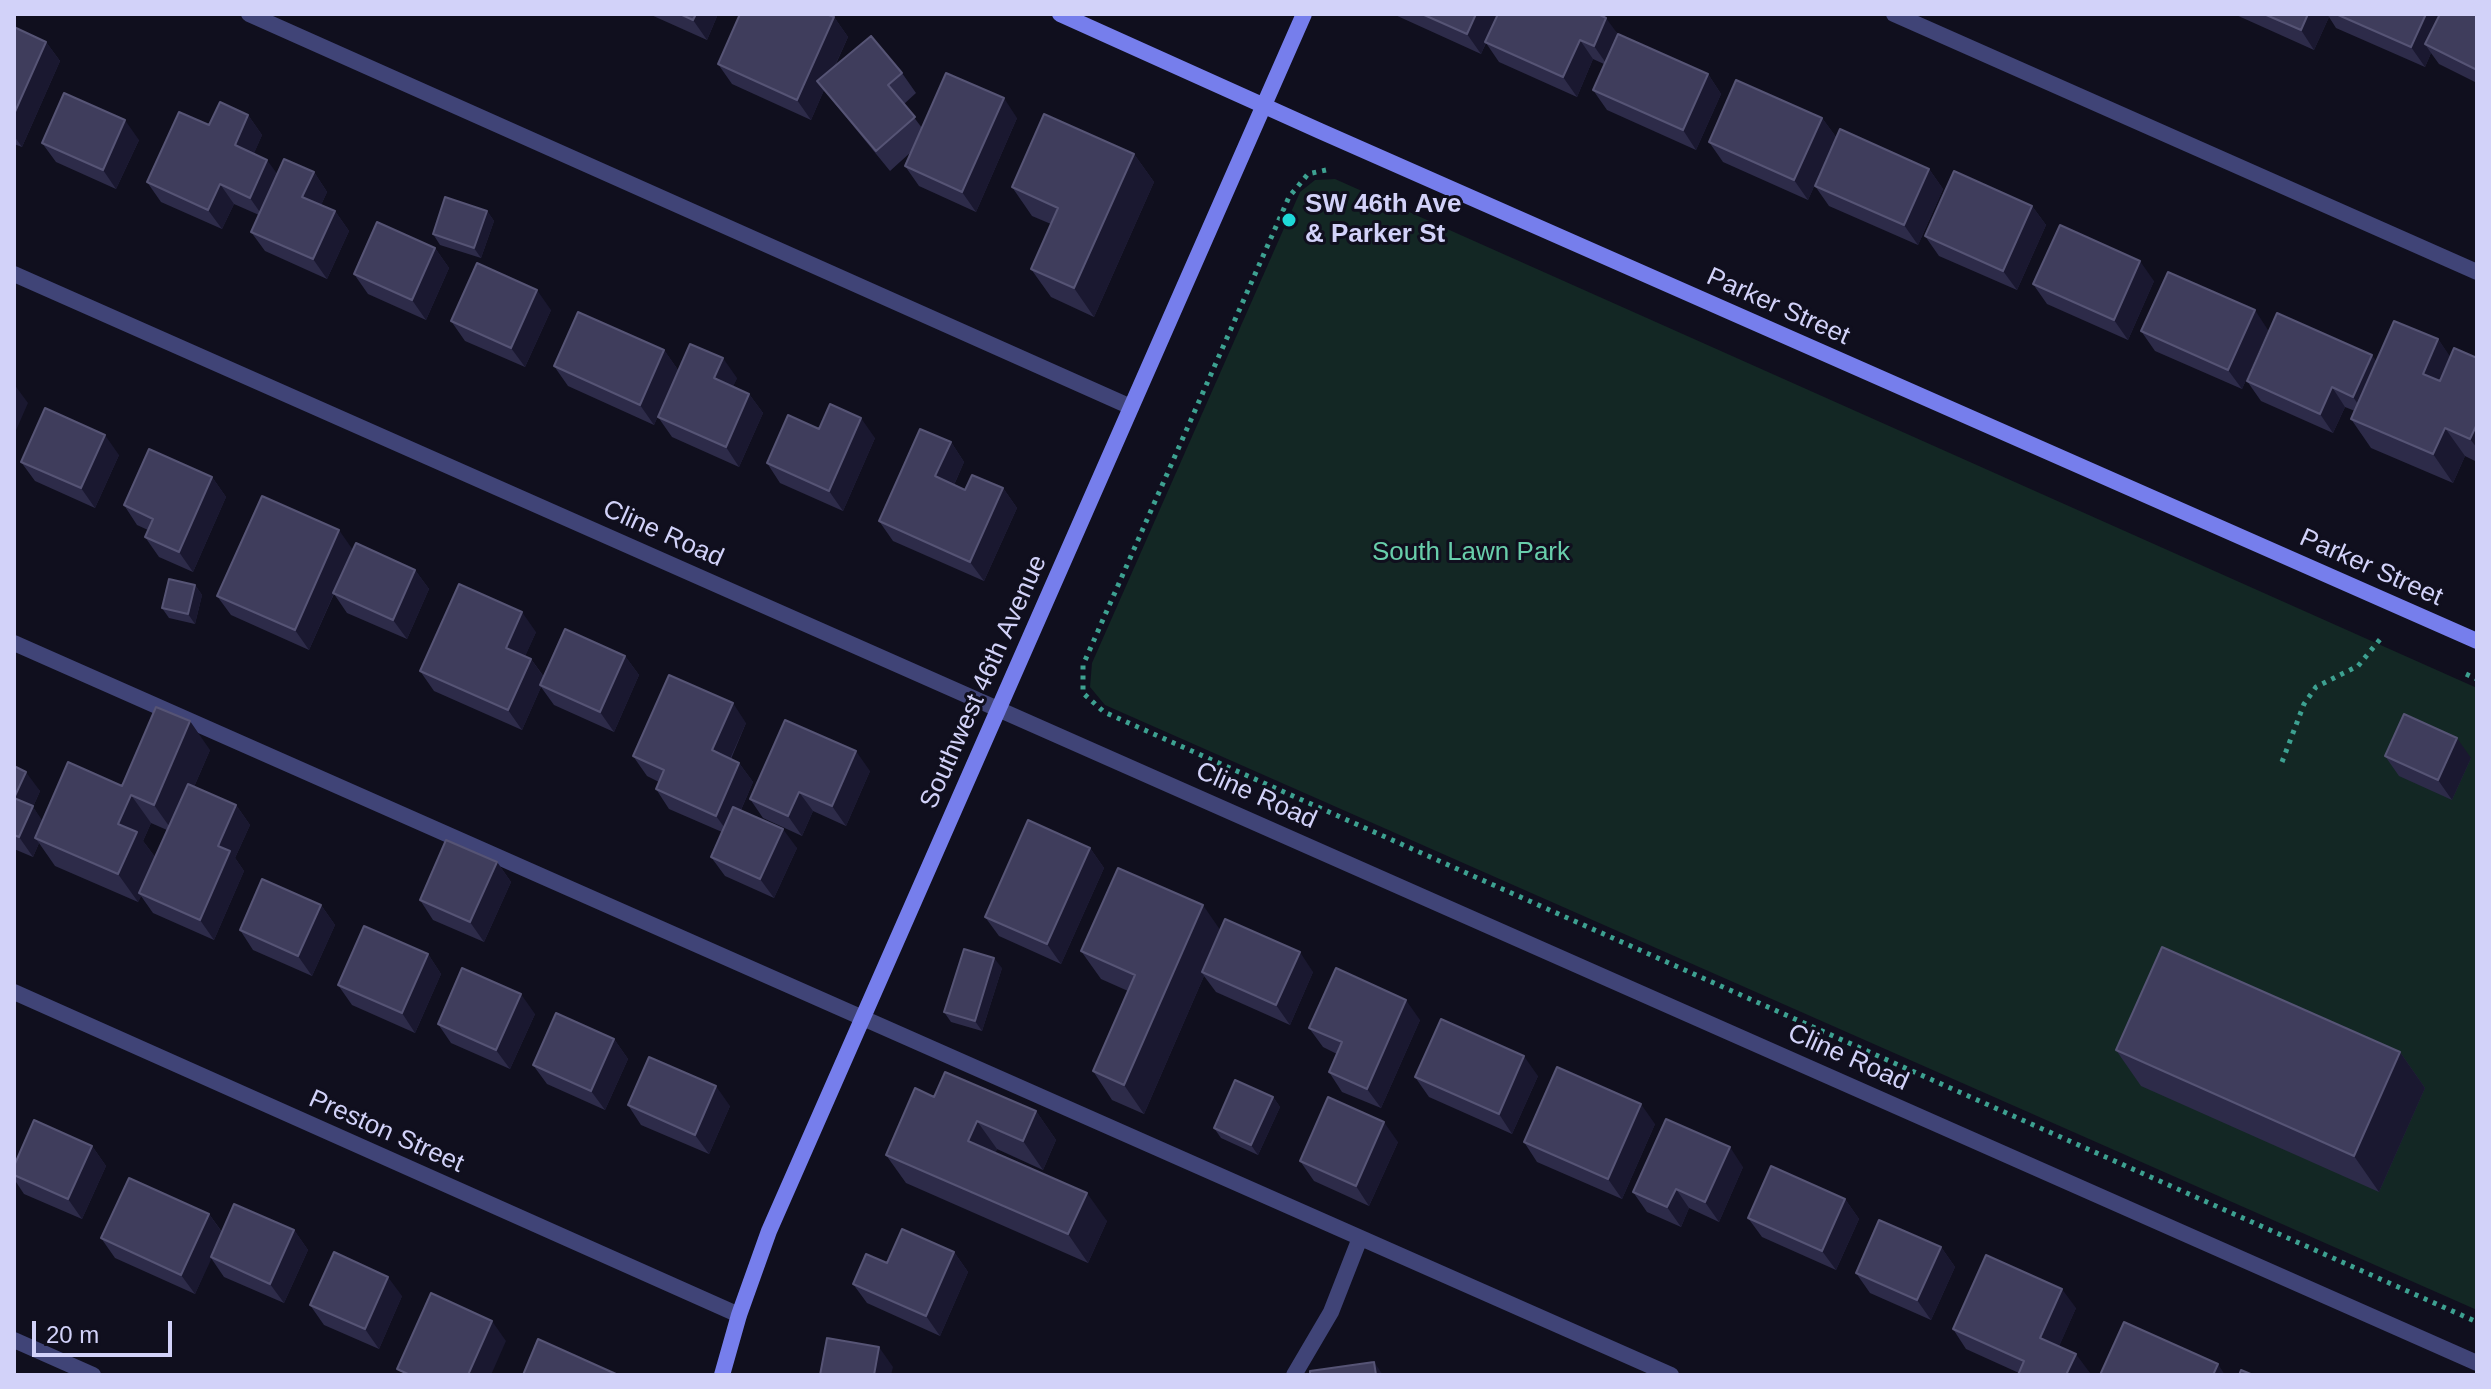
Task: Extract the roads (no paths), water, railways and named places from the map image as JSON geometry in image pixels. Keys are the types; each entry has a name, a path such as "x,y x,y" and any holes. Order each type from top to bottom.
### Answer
{"main road":[{"name":"Parker Street","path":"1060,14 2477,641"},
{"name":"Southwest 46th Avenue","path":"722,1375 739,1315 769,1231 1304,14"}],"street":[{"path":"249,14 1131,407"},
{"path":"1894,14 2477,272"},
{"name":"Cline Road","path":"14,274 2477,1363"},
{"path":"14,643 1671,1375"},
{"name":"Preston Street","path":"14,992 739,1315"},
{"path":"1294,1375 1331,1312 1360,1238"},
{"path":"14,1340 93,1375"}],"place":[{"name":"SW 46th Ave & Parker St","path":"1289,220"}],"park label":[{"name":"South Lawn Park","path":"1471,553"}]}
